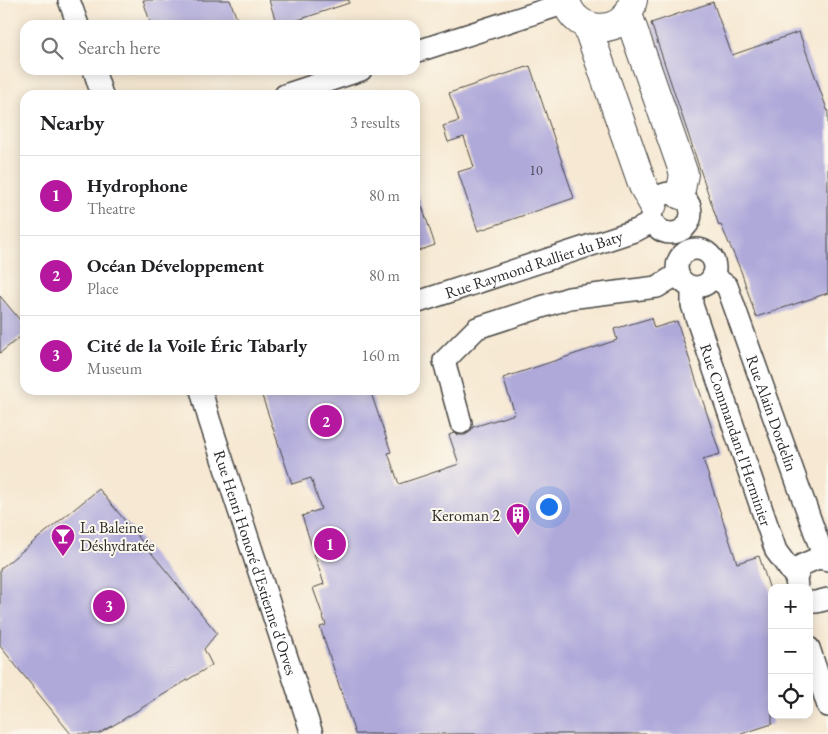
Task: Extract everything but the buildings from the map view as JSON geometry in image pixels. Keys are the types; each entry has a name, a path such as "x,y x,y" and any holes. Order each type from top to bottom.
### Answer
{"street":[{"path":"69,0 76,20"},
{"path":"420,50 566,2 571,13 578,21 587,26 598,28 610,27 620,22 630,7"},
{"path":"630,7 684,174 680,195"},
{"path":"587,26 656,220 682,274 704,285 713,276 715,269 712,258 703,250 689,222"},
{"path":"96,75 100,90"},
{"path":"300,90 346,75"},
{"path":"668,193 680,195 689,204 691,210 689,222 682,230 676,233 656,220 662,195 668,193"},
{"name":"Rue Raymond Rallier du Baty","path":"420,301 637,230 656,220"},
{"path":"682,274 686,252 691,249 703,250"},
{"path":"461,423 444,361 477,328 569,298 657,287 682,274"},
{"name":"Rue Commandant l'Herminier","path":"682,274 776,551 796,583"},
{"name":"Rue Alain Dordelin","path":"713,276 727,286 826,559"},
{"name":"Rue Henri Honoré d'Estienne d'Orves","path":"202,395 312,734"},
{"path":"796,583 802,565 818,558 826,559"},
{"path":"813,602 828,599"},
{"path":"813,660 828,706"}],"place":[{"name":"Océan Développement","path":"326,421"},
{"name":"Keroman 2","path":"518,536"},
{"name":"Hydrophone","path":"330,544"},
{"name":"La Baleine Déshydratée","path":"63,557"},
{"name":"Cité de la Voile Éric Tabarly","path":"109,606"}]}
